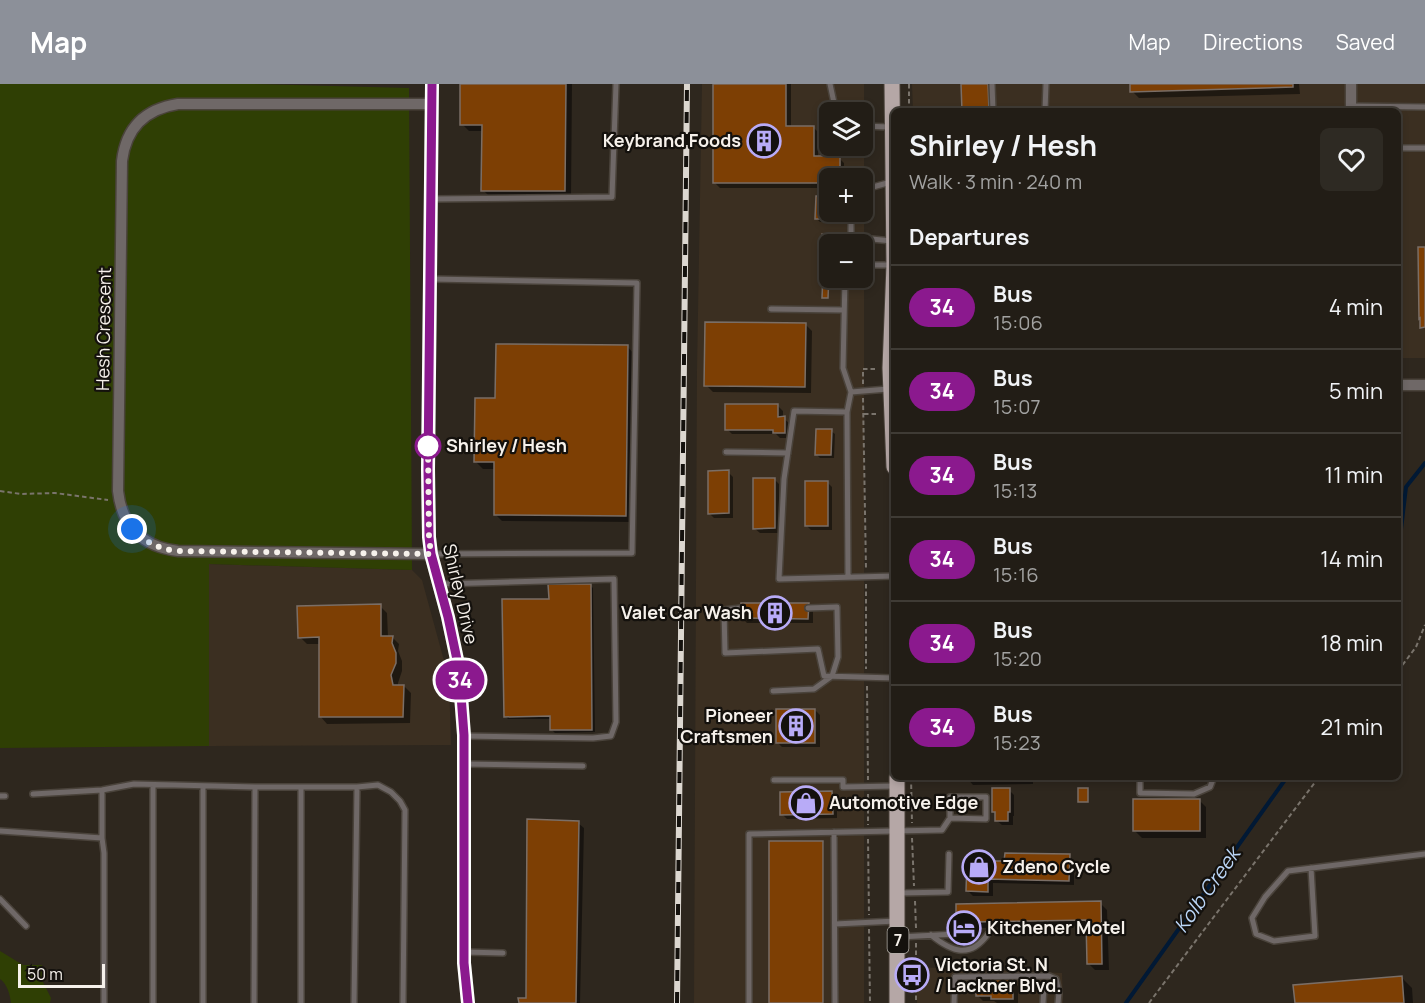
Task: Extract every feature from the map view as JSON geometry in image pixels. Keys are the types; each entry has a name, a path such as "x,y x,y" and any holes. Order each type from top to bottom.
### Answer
{"main road":[{"path":"892,84 893,108"},
{"path":"891,342 891,378"},
{"name":"7","path":"897,782 897,1003"}],"street":[{"name":"Shirley Drive","path":"432,84 429,537 431,554 459,669 464,735 464,963 468,1003"},
{"path":"1351,84 1351,108"},
{"name":"Hesh Crescent","path":"431,104 178,104 155,110 136,126 126,142 122,161 119,501 132,529 148,543 167,550 431,554"},
{"path":"1401,385 1425,386"}],"lane":[{"path":"431,199 612,197 616,84"},
{"path":"830,84 834,102"},
{"path":"992,84 993,108"},
{"path":"1045,108 1046,84"},
{"path":"1388,108 1425,107"},
{"path":"873,126 891,127"},
{"path":"1401,148 1425,148"},
{"path":"873,187 891,183"},
{"path":"851,222 851,237 891,241"},
{"path":"873,265 891,265"},
{"path":"430,279 637,283 632,553 431,554"},
{"path":"845,288 843,368 851,392 847,412 848,577"},
{"path":"771,309 844,310"},
{"path":"851,392 891,389"},
{"path":"847,412 795,411 784,479 779,579 891,576"},
{"path":"726,452 788,453"},
{"path":"439,584 614,579 616,722 610,736 593,738 464,735"},
{"path":"741,608 724,610 725,653 818,649 824,676 891,678"},
{"path":"773,690 814,689 832,676 838,657 837,608 808,608"},
{"path":"464,764 584,766"},
{"path":"774,780 843,780 843,787 897,782"},
{"path":"1140,780 1140,793 1194,794 1210,787 1214,780"},
{"path":"33,795 102,790 134,784 255,787 378,785 391,792 405,810 403,1003"},
{"path":"153,785 153,1003"},
{"path":"203,786 203,1003"},
{"path":"254,1003 255,787"},
{"path":"301,787 302,1003"},
{"path":"354,1003 357,787"},
{"path":"102,790 104,1003"},
{"path":"749,1003 749,834 942,830 950,818 950,797 986,797 986,819 950,818"},
{"path":"0,831 102,838"},
{"path":"834,832 835,1003"},
{"path":"897,893 948,892 949,854"},
{"path":"1311,868 1315,936 1274,941 1256,934 1252,918 1265,897 1288,871 1311,868 1425,854"},
{"path":"0,899 26,926"},
{"path":"835,924 898,921"},
{"path":"898,937 956,934"},
{"path":"931,935 943,945 955,950 969,951 981,944 988,934"},
{"path":"464,951 503,953"},
{"path":"954,1003 956,977 1049,975 1056,980 1059,992 1058,1003"},
{"path":"1043,1003 1044,986"}],"path":[{"path":"909,84 909,108"},
{"path":"863,376 863,369 871,369"},
{"path":"863,407 866,567"},
{"path":"863,414 872,414"},
{"path":"0,492 55,493 119,501"},
{"path":"866,588 866,664"},
{"path":"1401,667 1416,647 1425,625"},
{"path":"867,689 868,779"},
{"path":"912,780 912,821"},
{"path":"1149,1003 1317,780"},
{"path":"868,799 868,823"},
{"path":"912,843 914,885"},
{"path":"868,846 869,915"},
{"path":"915,905 916,925"},
{"path":"870,939 870,1003"},
{"path":"916,951 916,1003"}],"shaded area":[{"path":"702,84 864,84 864,102 819,102 819,156 864,156 864,168 819,168 819,222 864,222 864,234 819,234 819,288 864,288 864,1003 694,1003 697,370"},
{"path":"912,84 1425,84 1425,358 1401,358 1401,108 913,108"},
{"path":"209,564 412,570 422,580 449,679 451,745 209,746"},
{"path":"916,967 1062,973 1063,1003 917,1003"}],"green space":[{"path":"0,84 255,84 409,88 412,570 209,564 209,746 0,748"},
{"path":"0,951 23,965 42,965 43,982 51,998 50,1003 11,1003 8,990 0,979"}],"building":[{"path":"460,84 566,84 565,191 481,191 482,125 460,125"},
{"name":"Keybrand Foods","path":"713,84 786,84 786,126 814,126 814,156 840,156 840,168 819,168 819,183 713,183"},
{"path":"961,84 988,84 989,108 962,108"},
{"path":"1130,84 1293,84 1293,87 1130,92"},
{"path":"816,196 819,196 819,219 815,219"},
{"path":"1418,247 1425,247 1425,327 1420,328 1419,319"},
{"path":"822,288 828,288 828,298 822,298"},
{"path":"705,322 806,323 805,387 704,386"},
{"path":"496,344 628,345 626,516 494,515 494,462 474,462 475,398 495,398"},
{"path":"725,404 778,404 778,417 785,416 785,433 773,433 773,430 725,430"},
{"path":"816,429 832,429 831,455 815,455"},
{"path":"729,470 729,513 708,514 708,471"},
{"path":"753,478 775,478 775,528 753,529"},
{"path":"805,481 828,481 828,526 805,526"},
{"path":"548,584 591,584 592,730 550,730 550,716 504,717 502,599 549,599"},
{"name":"Valet Car Wash","path":"741,603 809,603 808,619 741,618"},
{"path":"381,604 381,636 393,636 392,643 396,653 396,663 391,675 393,685 404,685 403,717 319,717 319,637 298,638 297,606"},
{"name":"Pioneer Craftsmen","path":"776,709 815,709 815,743 776,743"},
{"path":"992,788 1010,788 1008,821 995,821 995,812 992,812"},
{"path":"1078,788 1088,788 1088,802 1078,802"},
{"name":"Automotive Edge","path":"832,791 833,814 780,815 780,792"},
{"path":"1133,799 1200,799 1200,831 1133,831"},
{"path":"527,819 579,821 576,1003 519,1003 518,998 526,998"},
{"path":"769,841 823,841 823,1003 769,1003"},
{"path":"1005,853 1070,854 1069,881 988,879 988,892 966,891 967,861 1004,861"},
{"name":"Kitchener Motel","path":"1101,901 1102,964 1087,964 1086,920 971,922 972,942 956,942 956,904"},
{"path":"1402,976 1404,1003 1295,1003 1293,985"},
{"path":"981,979 1013,979 1013,999 976,996 976,982 981,982"}],"waterway":[{"name":"Kolb Creek","path":"1401,530 1406,487 1425,463"},
{"name":"Kolb Creek","path":"1126,1003 1285,780"}],"railway":[{"path":"677,1003 687,84"}],"bus line":[{"name":"34","path":"432,84 429,537 431,554 459,669 464,735 464,963 468,1003"}],"place":[{"name":"Keybrand Foods","path":"764,141"},
{"name":"Shirley / Hesh","path":"428,446"},
{"name":"Valet Car Wash","path":"775,613"},
{"name":"Pioneer Craftsmen","path":"796,726"},
{"name":"Automotive Edge","path":"806,803"},
{"name":"Zdeno Cycle","path":"979,867"},
{"name":"Kitchener Motel","path":"964,928"},
{"name":"Victoria St. N / Lackner Blvd.","path":"912,975"}],"route":[{"path":"132,529 148,543 167,550 178,551 431,554 428,446"}]}
